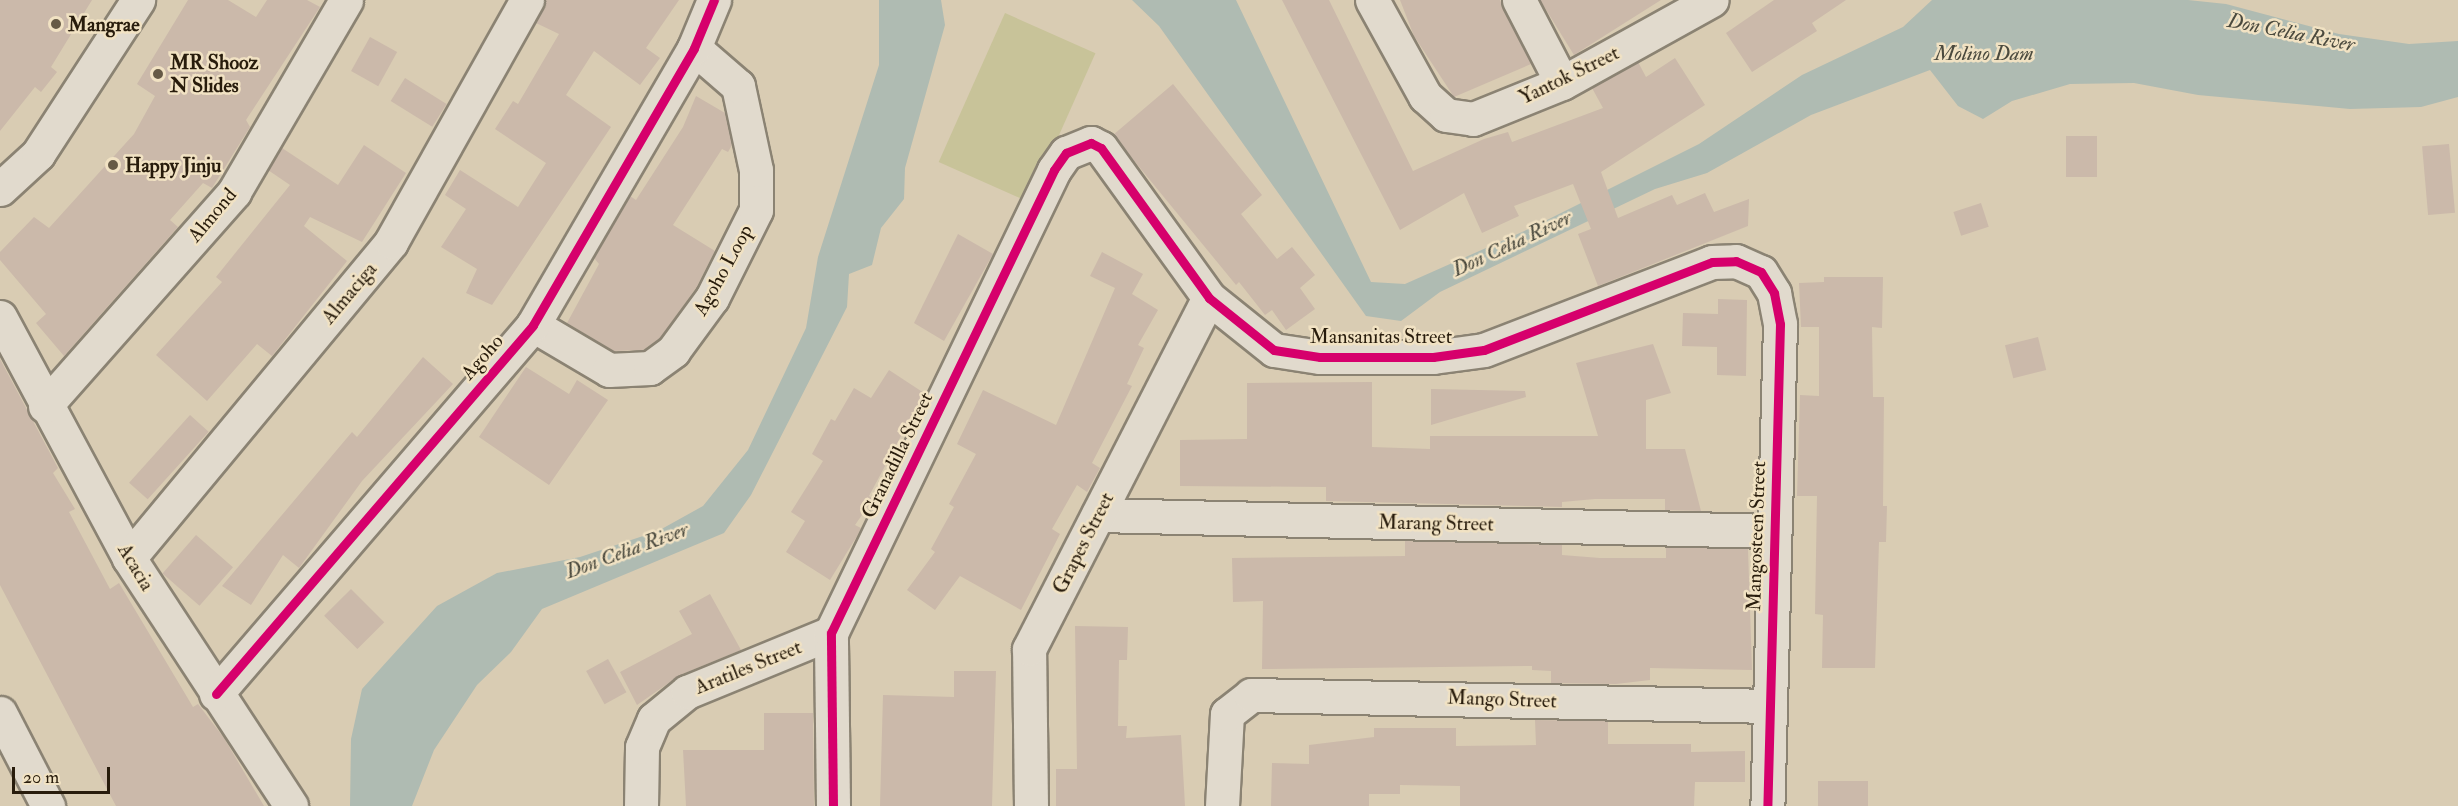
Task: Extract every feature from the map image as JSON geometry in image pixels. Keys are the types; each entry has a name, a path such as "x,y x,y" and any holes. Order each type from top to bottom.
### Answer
{"street":[{"path":"0,189 38,154 138,0"},
{"name":"Almond","path":"45,406 234,192 346,0"},
{"name":"Almaciga","path":"129,558 391,242 527,0"},
{"name":"Agoho","path":"216,694 533,325 694,48 714,0"},
{"name":"Yantok Street","path":"1372,0 1425,96 1446,115 1473,119 1562,82 1698,3"},
{"path":"1519,0 1562,82"},
{"name":"Agoho Loop","path":"533,325 609,370 650,368 673,351 712,298 756,210 756,170 738,86 694,48"},
{"name":"Mansanitas Street","path":"1079,144 1101,148 1209,298 1274,350 1320,357 1433,357 1484,350 1712,262 1736,261 1761,272"},
{"name":"Granadilla Street","path":"832,806 831,633 1054,170 1079,144"},
{"name":"Mangosteen Street","path":"1761,272 1774,293 1780,324 1767,806"},
{"name":"Grapes Street","path":"1031,806 1029,649 1209,298"},
{"name":"Acacia","path":"0,317 45,406 129,558 291,806"},
{"name":"Marang Street","path":"1098,515 1773,531"},
{"name":"Aratiles Street","path":"641,806 642,747 654,718 687,692 831,633"},
{"name":"Mango Street","path":"1222,806 1223,730 1236,701 1268,693 1770,706"},
{"path":"0,713 48,806"}],"shaded area":[{"path":"1005,13 1095,53 1029,202 939,162"}],"water":[{"name":"Don Celia River","path":"879,0 941,0 945,25 905,168 904,199 881,228 872,265 849,274 847,307 751,495 724,533 542,609 511,652 477,685 434,750 412,806 350,806 351,739 362,689 437,606 497,573 580,557 658,531 703,506 748,450 806,328 818,257 879,65"},
{"name":"Molino Dam","path":"1132,0 1236,0 1371,282 1405,284 1531,228 1699,144 1802,75 1903,27 1932,0 2188,0 2226,4 2339,34 2409,44 2458,41 2458,97 2421,107 2350,109 2198,95 2134,83 2070,84 2012,101 1983,119 1958,106 1930,70 1811,115 1707,173 1655,189 1440,292 1401,321 1366,316 1159,26"}],"building":[{"path":"0,0 92,0 51,67 57,72 41,92 35,87 0,131"},
{"path":"188,0 228,0 256,17 267,0 307,0 320,7 246,120 250,127 212,188 203,183 170,220 178,227 64,356 36,323 46,314 0,260 0,252 34,217 49,228 134,134 155,96 137,84"},
{"path":"546,0 679,0 646,48 660,58 640,85 594,51 566,95 611,127 492,305 466,293 477,269 441,247 466,209 445,195 460,170 518,207 546,163 495,129 513,101 518,104 559,34 536,23"},
{"path":"1282,0 1329,0 1413,171 1484,139 1508,132 1512,142 1603,108 1592,88 1638,62 1646,77 1675,58 1705,105 1601,172 1618,218 1672,195 1677,205 1705,193 1714,212 1749,199 1748,226 1598,286 1578,234 1591,229 1573,184 1514,206 1519,216 1482,233 1464,193 1400,230"},
{"path":"1400,0 1500,0 1531,64 1454,97 1414,36"},
{"path":"1540,0 1661,0 1574,55"},
{"path":"1774,0 1846,0 1812,23 1817,31 1752,72 1726,33"},
{"path":"370,37 397,52 378,86 351,71"},
{"path":"405,78 447,104 432,127 391,101"},
{"path":"1173,84 1262,195 1241,214 1277,259 1292,247 1315,275 1300,288 1315,309 1286,330 1272,310 1265,315 1239,282 1236,285 1113,135"},
{"path":"696,96 725,113 732,145 728,152 722,149 673,225 715,251 696,288 660,338 643,350 614,351 567,323 599,264 594,258 630,196 636,200 683,127"},
{"path":"2066,136 2097,136 2097,177 2066,177"},
{"path":"2449,144 2455,213 2428,215 2422,146"},
{"path":"364,145 406,173 362,242 310,217 304,226 347,261 272,356 257,344 207,401 156,355 222,282 216,277 290,185 268,170 282,148 338,185"},
{"path":"1981,203 1989,227 1961,236 1953,212"},
{"path":"958,234 993,254 944,341 914,323"},
{"path":"1102,252 1143,274 1132,294 1158,310 1138,345 1144,348 1127,384 1132,386 1092,463 1100,468 1087,492 1077,485 1052,529 1060,534 1021,610 960,576 935,610 907,590 935,552 931,549 954,507 949,504 976,454 957,444 983,390 1056,425 1115,288 1090,276"},
{"path":"1824,277 1883,277 1882,328 1872,327 1873,397 1884,397 1883,506 1887,506 1886,542 1879,542 1875,668 1822,668 1823,615 1815,614 1817,496 1797,496 1800,395 1819,396 1819,327 1801,327 1799,283 1824,282"},
{"path":"1718,299 1747,300 1746,376 1717,375 1717,347 1682,346 1683,313 1718,314"},
{"path":"2038,337 2046,370 2013,378 2005,345"},
{"path":"1653,344 1671,393 1646,400 1646,449 1685,449 1701,511 1665,510 1665,499 1595,499 1562,502 1562,507 1326,501 1326,487 1180,486 1180,440 1247,439 1247,383 1372,382 1372,447 1430,449 1430,436 1598,436 1576,363"},
{"path":"423,357 453,384 362,481 299,568 283,555 251,605 222,586 352,432 357,437"},
{"path":"0,359 58,468 53,473 75,509 69,512 110,589 119,583 193,707 198,704 224,738 264,806 116,806 0,585"},
{"path":"526,367 569,394 577,380 608,400 549,485 479,437"},
{"path":"889,370 924,393 869,496 873,499 855,525 861,528 857,536 830,580 786,552 805,521 791,512 823,461 812,454 831,419 835,421 854,388 871,398"},
{"path":"1431,389 1525,391 1526,397 1431,425"},
{"path":"190,415 209,432 148,499 129,483"},
{"path":"196,535 233,567 200,606 163,573"},
{"path":"1405,541 1562,545 1562,555 1600,558 1666,558 1666,547 1748,549 1752,670 1650,668 1650,680 1616,684 1551,683 1551,671 1532,670 1532,666 1262,669 1263,601 1233,602 1232,558 1405,556"},
{"path":"351,589 384,622 357,649 324,616"},
{"path":"710,594 741,650 680,675 637,705 620,672 692,634 679,611"},
{"path":"1075,626 1128,627 1127,660 1119,660 1118,726 1127,726 1126,738 1181,735 1185,806 1056,806 1056,769 1077,769"},
{"path":"608,659 626,692 605,704 586,671"},
{"path":"954,671 996,671 992,806 880,806 883,695 954,697"},
{"path":"764,713 813,713 814,806 686,806 683,750 764,750"},
{"path":"1535,720 1608,721 1608,744 1691,744 1691,752 1745,751 1745,782 1695,782 1694,806 1460,806 1460,786 1400,785 1400,794 1369,794 1369,806 1271,806 1272,763 1309,764 1309,745 1374,737 1374,728 1456,728 1456,746 1536,745"},
{"path":"1818,781 1868,781 1868,806 1818,806"}],"cycle path":[{"path":"216,694 533,325 694,48 714,0"},
{"path":"833,806 831,633 1054,170 1066,153 1091,143 1101,148 1209,298 1274,350 1320,357 1433,357 1484,350 1712,262 1736,261 1761,272 1774,293 1780,324 1767,806"}],"place":[{"name":"Mangrae","path":"56,24"},
{"name":"MR Shooz N Slides","path":"158,74"},
{"name":"Happy Jinju","path":"113,165"}]}
